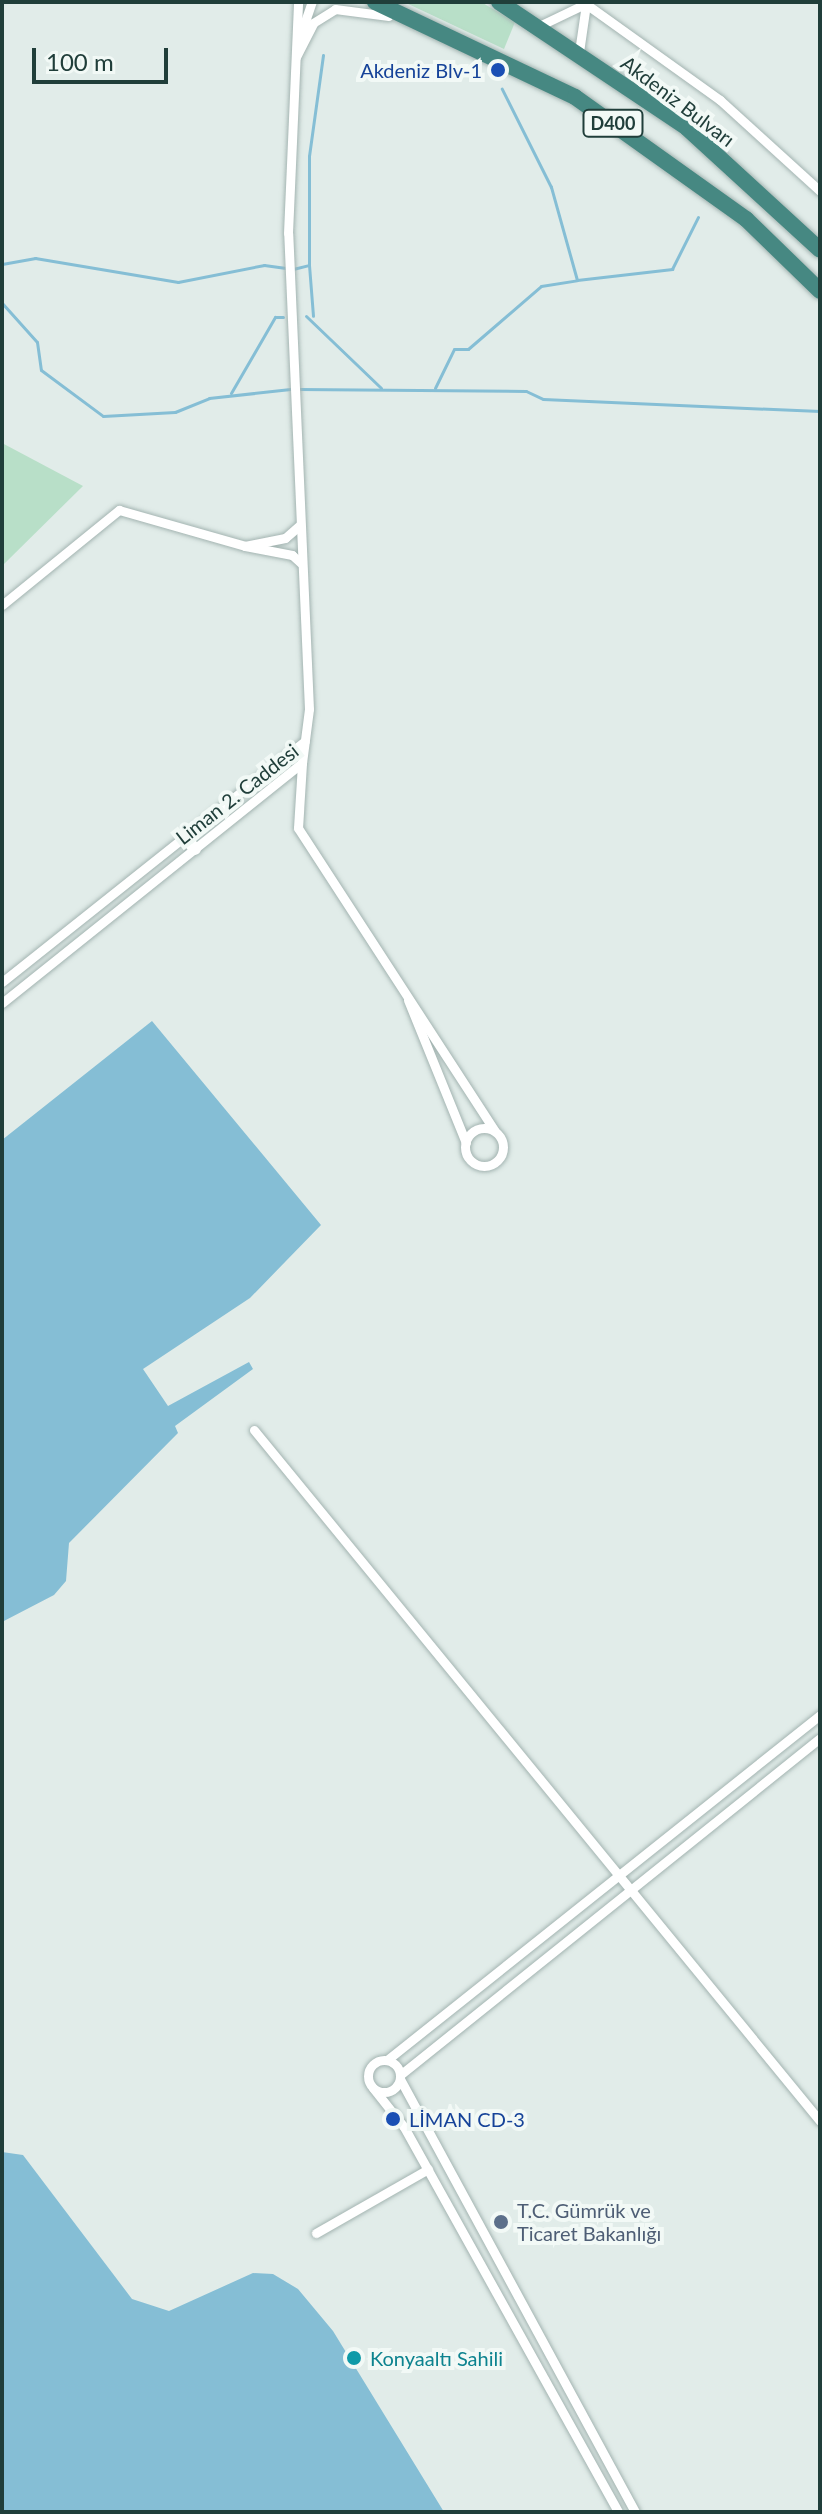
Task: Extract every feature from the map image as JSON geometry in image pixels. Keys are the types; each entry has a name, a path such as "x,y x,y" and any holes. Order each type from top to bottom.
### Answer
{"highway":[{"name":"D400","path":"375,2 575,97 746,219 820,291"},
{"name":"Akdeniz Bulvarı","path":"499,2 579,52 687,128 820,250"}],"street":[{"path":"291,2 295,35"},
{"path":"298,2 288,106 288,247 302,564 305,741"},
{"name":"D400","path":"288,106 296,57 312,2"},
{"path":"539,26 588,3"},
{"path":"579,52 588,3"},
{"path":"588,3 720,100 820,191"},
{"name":"D400","path":"296,57 313,23 335,9 369,10 440,32"},
{"path":"2,605 119,510 245,546 292,555 302,564"},
{"path":"245,546 285,538 300,525"},
{"name":"Liman 2. Caddesi","path":"2,1003 302,763 305,741"},
{"name":"Liman 2. Caddesi","path":"2,982 305,741"},
{"path":"302,763 298,828 399,978 495,1131 504,1147 489,1165 472,1161 399,978"},
{"path":"184,836 195,849"},
{"path":"466,1143 477,1129 495,1131"},
{"path":"254,1430 820,2121"},
{"path":"618,2512 428,2169 373,2088 370,2067 387,2060 528,1953 820,1715"},
{"path":"373,2088 387,2092 400,2077 632,1894 820,1738"},
{"path":"528,1953 539,1967"},
{"path":"387,2060 400,2077 633,2511"},
{"path":"316,2233 428,2169"}],"green space":[{"path":"404,2 481,2 515,22 504,49"},
{"path":"2,443 83,486 2,566"}],"water":[{"path":"152,1021 321,1225 250,1298 143,1369 168,1406 249,1362 253,1369 175,1426 178,1433 69,1543 66,1581 54,1595 2,1622 2,1140"},
{"path":"2,2152 23,2155 132,2299 169,2311 253,2273 273,2274 298,2289 333,2331 444,2512 2,2512"}],"waterway":[{"path":"293,269 309,265 309,156 323,55"},
{"path":"435,388 454,349 468,349 541,286 577,280 551,187 502,89"},
{"path":"577,280 672,269 698,217"},
{"path":"2,264 35,258 178,282 264,265 286,268"},
{"path":"309,265 313,316"},
{"path":"2,303 37,342 41,370 103,416 175,412 209,398 291,389"},
{"path":"306,316 381,388"},
{"path":"231,393 275,317 283,317"},
{"path":"298,389 526,391 543,399 820,411"}],"place":[{"name":"Akdeniz Blv-1","path":"498,70"},
{"name":"LİMAN CD-3","path":"393,2119"},
{"name":"T.C. Gümrük ve Ticaret Bakanlığı","path":"501,2222"},
{"name":"Konyaaltı Sahili","path":"354,2358"}]}
